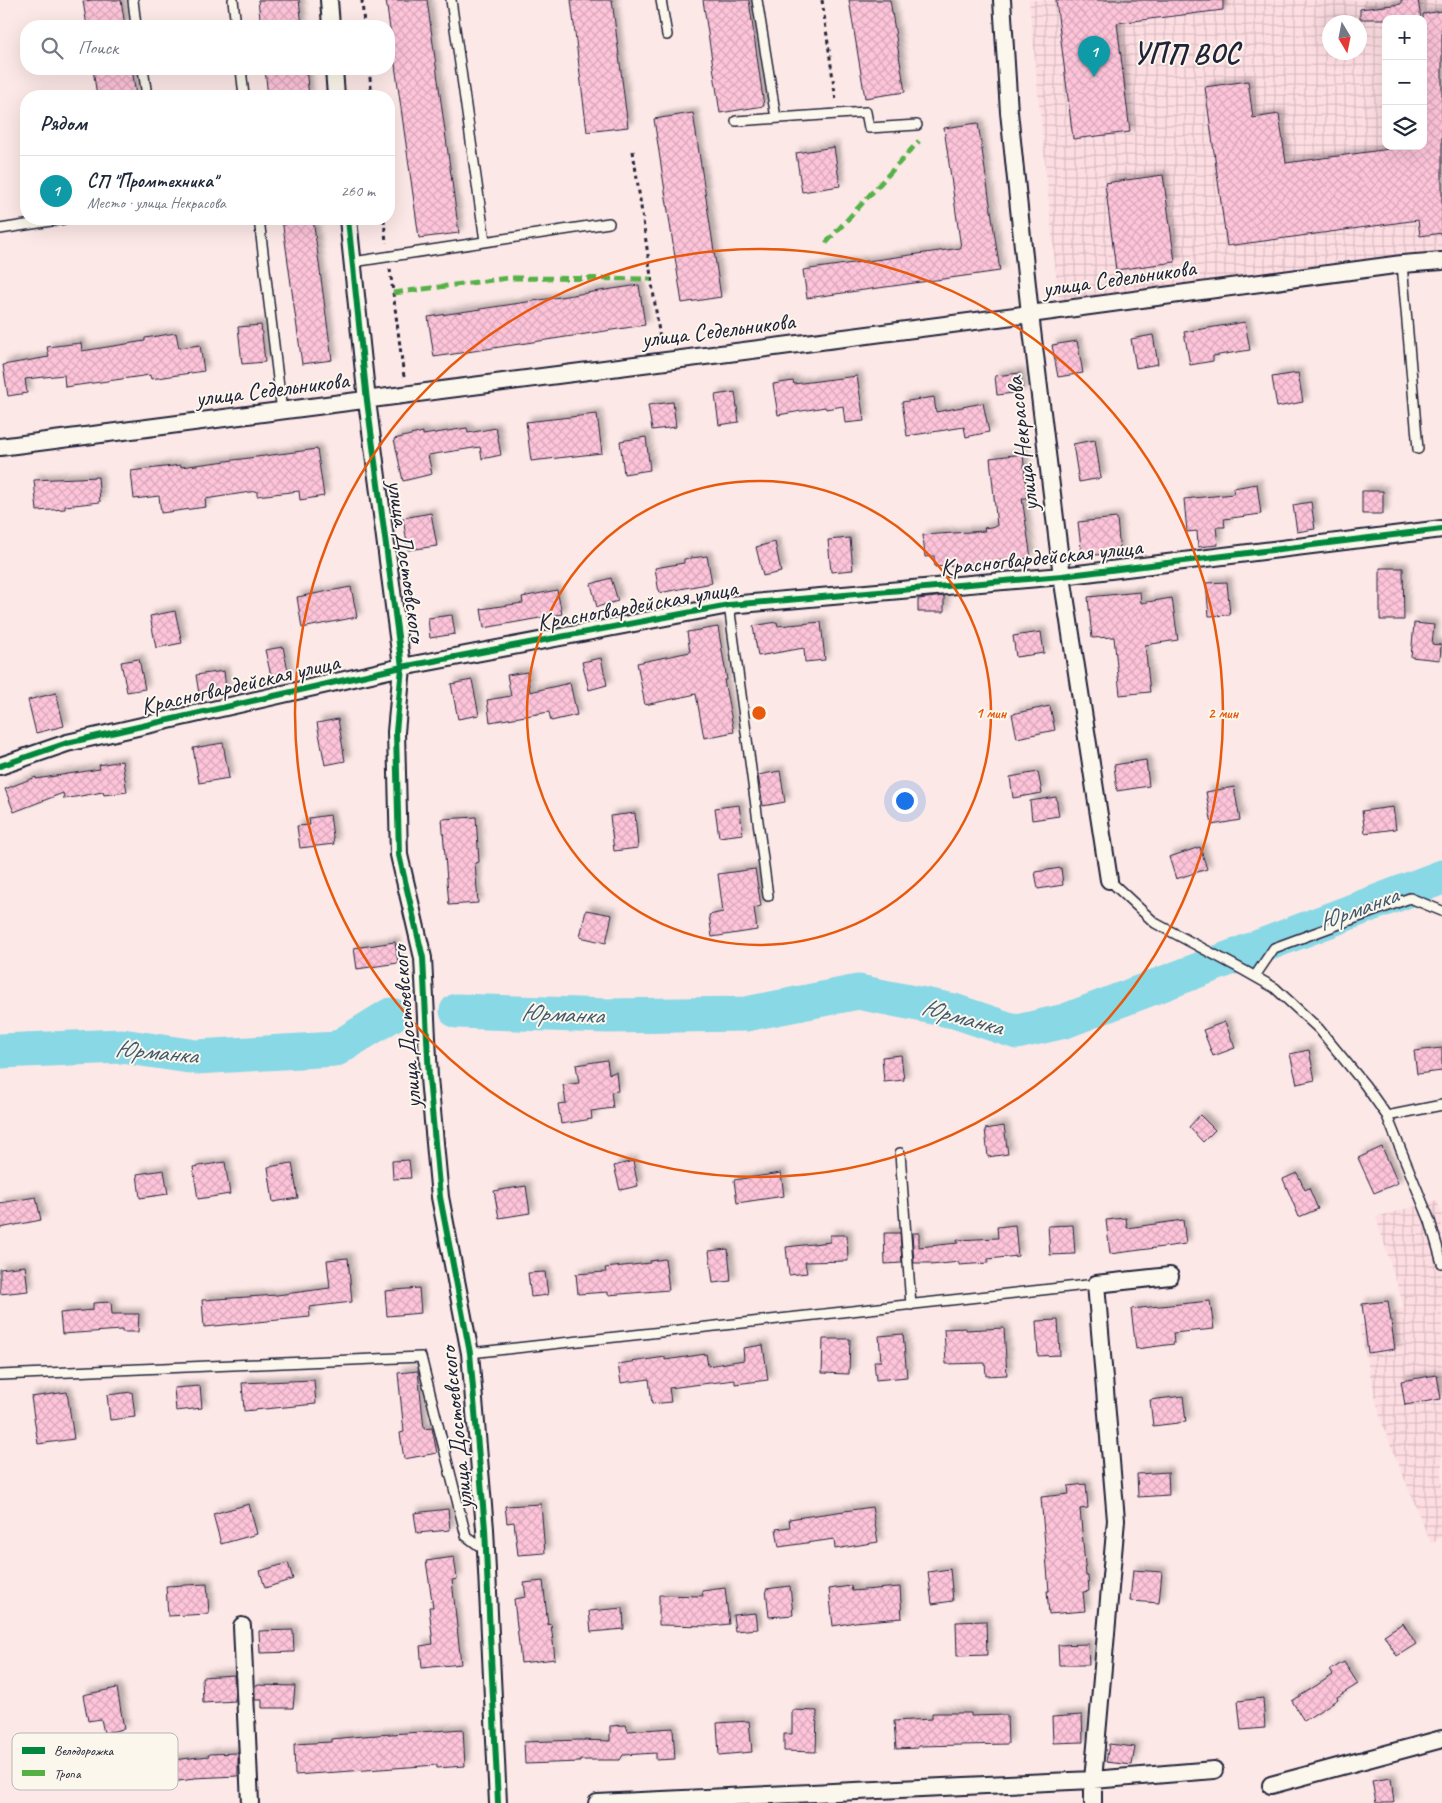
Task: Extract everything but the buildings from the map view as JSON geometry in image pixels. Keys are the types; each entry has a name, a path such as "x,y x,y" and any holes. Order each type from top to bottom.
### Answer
{"street":[{"path":"329,0 331,20"},
{"name":"улица Некрасова","path":"1002,0 1010,112 1030,314 1062,576 1109,880"},
{"path":"334,75 336,90"},
{"name":"улица Достоевского","path":"349,225 367,401 402,667 396,732 399,855 423,958 429,1078 440,1197 470,1354 486,1551 498,1803"},
{"name":"улица Седельникова","path":"0,447 367,401 1442,260"},
{"name":"Красногвардейская улица","path":"0,766 67,743 402,667 729,605 1062,576 1442,529"},
{"path":"1093,1803 1093,1780 1116,1520 1096,1284 1170,1276"},
{"path":"242,1626 250,1803"},
{"path":"1271,1785 1442,1738"},
{"path":"597,1803 1093,1780 1214,1770"}],"lane":[{"path":"132,0 135,20"},
{"path":"233,0 235,20"},
{"path":"451,0 485,240"},
{"path":"662,0 667,35"},
{"path":"757,0 776,118"},
{"path":"144,75 146,90"},
{"path":"242,75 243,90"},
{"path":"736,121 866,112 869,128 917,125"},
{"path":"353,262 485,240 609,223"},
{"path":"0,229 26,225"},
{"path":"260,225 282,412"},
{"path":"1402,264 1418,449"},
{"path":"729,605 768,896"},
{"path":"1109,880 1155,923 1275,988 1319,1030 1365,1085 1387,1116 1430,1221 1442,1263"},
{"path":"1255,976 1274,948 1375,910 1410,898 1442,911"},
{"path":"1387,1116 1442,1105"},
{"path":"900,1153 911,1305"},
{"path":"1430,1221 1442,1225"},
{"path":"470,1354 1096,1284"},
{"path":"0,1375 421,1357 466,1536 486,1551"}],"path":[{"path":"362,0 364,20"},
{"path":"822,0 838,114"},
{"path":"370,75 371,90"},
{"path":"633,151 663,361"},
{"path":"385,225 407,395"}],"shaded area":[{"path":"1029,0 1442,0 1442,251 1059,304"},
{"path":"1437,1200 1442,1215 1442,1537 1431,1544 1381,1421 1359,1326 1404,1307 1376,1217"}],"waterway":[{"name":"Юрманка","path":"457,1011 608,1016 746,1014 858,992 954,1011 1017,1032 1065,1021 1442,877"},
{"name":"Юрманка","path":"0,1051 122,1046 196,1057 336,1049 391,1015"}],"marked path":[{"path":"826,243 919,141"},
{"path":"393,293 508,278 651,279"}],"cycle path":[{"path":"349,225 367,401 402,667 396,732 399,855 423,958 429,1078 440,1197 470,1353 485,1529 498,1803"},
{"path":"0,766 67,743 402,667 729,605 1062,576 1442,529"}],"place":[{"name":"СП \"Промтехника\"","path":"1094,77"}],"district":[{"name":"УПП ВОС","path":"1186,53"}]}
